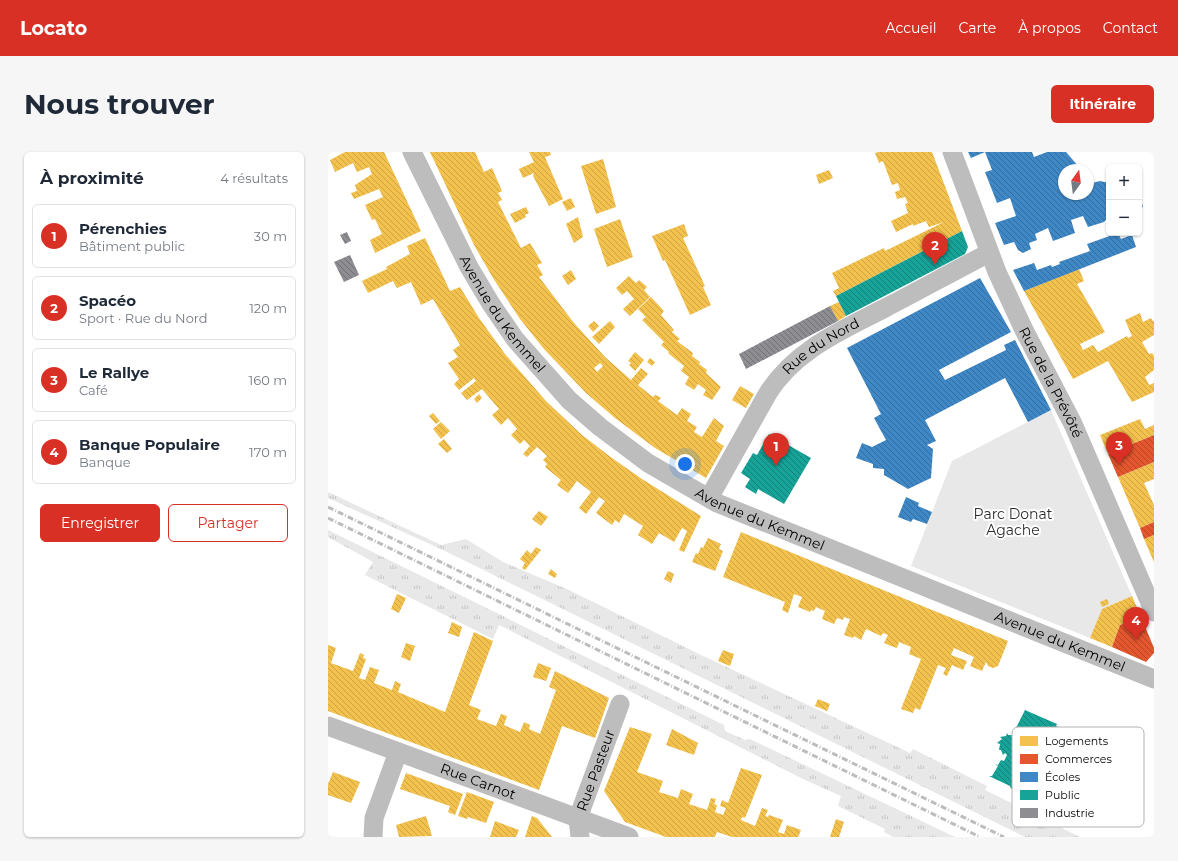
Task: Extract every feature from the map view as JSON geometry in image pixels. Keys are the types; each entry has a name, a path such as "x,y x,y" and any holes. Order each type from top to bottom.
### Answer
{"street":[{"name":"Avenue du Kemmel","path":"412,152 478,285 504,324 529,357 569,400 610,435 648,463 709,498 1154,679"},
{"name":"Rue de la Prévôté","path":"952,152 989,252 1012,306 1073,424 1154,612"},
{"name":"Rue du Nord","path":"709,498 768,393 779,377 795,360 828,338 989,252"},
{"name":"Rue Pasteur","path":"580,837 578,818 620,704"},
{"name":"Rue Carnot","path":"328,726 628,837"},
{"path":"373,837 374,818 398,752"}],"green space":[{"name":"Parc Donat Agache","path":"1051,410 1132,596 1102,609 1090,638 911,566 952,461"},
{"path":"328,492 441,545 466,539 503,562 569,590 699,654 910,753 913,749 987,786 985,790 1012,803 1012,827 1060,827 1080,837 1025,837 443,550 328,498"},
{"path":"328,530 724,725 725,731 745,740 750,739 955,837 893,837 884,832 885,829 838,806 841,796 803,779 499,625 493,639 365,575 373,562 328,537"}],"building: Logements":[{"path":"345,152 384,152 421,231 375,253 370,240 382,234 375,219 372,220 365,205 383,197 379,189 354,199 351,193 357,191 355,185 372,174 369,167 357,172 353,163 335,172 330,160"},
{"path":"430,152 475,152 484,172 492,168 502,191 498,193 502,200 498,202 521,248 530,243 542,263 537,265 543,275 539,277 574,323 605,357 631,380 641,368 648,374 638,385 653,397 655,395 661,398 658,401 677,415 682,408 691,414 687,421 697,427 694,432 702,437 714,418 724,426 716,441 724,446 706,478 655,448 615,418 586,393 544,349 520,319 493,278 474,245","holes":["600,363 603,366 597,372 594,368"]},
{"path":"529,152 550,152 551,155 545,157 563,199 549,206 533,176 534,173 523,178 519,169 534,162"},
{"path":"932,152 962,231 836,296 833,291 839,288 832,273 884,248 885,251 944,222 929,227 926,221 913,226 913,224 896,232 891,221 908,213 905,204 908,203 905,197 897,199 895,192 900,190 898,183 892,185 883,161 879,163 875,153"},
{"path":"603,159 616,207 596,214 581,166"},
{"path":"829,170 833,178 819,184 816,175"},
{"path":"571,198 575,207 567,211 562,202"},
{"path":"526,207 529,213 525,215 526,217 515,223 510,214"},
{"path":"578,217 583,237 574,243 566,224"},
{"path":"620,219 633,257 607,267 594,229"},
{"path":"684,224 688,236 683,238 705,286 703,287 711,305 690,315 665,260 663,261 652,236"},
{"path":"425,238 450,291 460,287 479,318 505,354 546,401 582,435 612,458 642,479 701,516 684,552 679,550 687,531 682,528 674,542 659,533 652,544 638,535 643,526 624,514 619,523 615,520 612,525 596,513 605,501 599,497 586,514 579,508 591,492 577,481 568,493 557,485 561,480 545,467 547,464 543,460 547,456 537,447 527,457 523,454 530,446 524,440 520,444 511,435 517,429 508,418 501,425 492,415 499,409 482,389 467,400 461,393 476,381 474,378 459,390 454,384 459,379 448,363 458,357 453,350 460,345 433,299 421,305 411,282 397,288 393,281 368,293 362,281 387,269 386,267 410,254 407,246"},
{"path":"1079,269 1084,281 1077,284 1105,332 1080,344 1083,350 1093,345 1098,352 1127,336 1128,338 1132,336 1125,320 1140,313 1143,322 1151,318 1154,321 1154,335 1142,342 1149,354 1152,353 1154,356 1154,370 1145,377 1149,385 1154,383 1154,392 1132,402 1108,361 1073,379 1024,291"},
{"path":"571,270 576,279 568,285 562,276"},
{"path":"629,276 636,283 639,280 647,287 644,290 650,297 630,316 623,309 634,299 627,291 622,295 616,288"},
{"path":"651,297 664,311 661,315 674,330 672,332 680,339 677,341 693,353 692,356 707,370 706,373 721,387 712,400 703,395 706,390 698,384 694,390 685,384 689,377 681,371 684,366 668,353 669,352 661,345 664,342 642,320 646,317 638,309"},
{"path":"839,302 846,316 838,321 830,306"},
{"path":"594,321 599,326 593,332 588,326"},
{"path":"610,321 615,327 599,344 592,337"},
{"path":"635,352 644,360 635,371 629,365 631,363 628,361"},
{"path":"650,358 655,362 652,366 647,362"},
{"path":"740,386 754,394 746,408 732,400"},
{"path":"479,394 482,398 477,403 474,399"},
{"path":"433,413 440,421 436,424 429,416"},
{"path":"1140,419 1145,429 1154,425 1154,435 1108,454 1100,435"},
{"path":"441,422 450,431 441,439 433,429"},
{"path":"444,439 452,449 447,453 438,444"},
{"path":"1154,462 1154,479 1144,483 1154,505 1154,522 1140,528 1118,477"},
{"path":"539,511 548,517 541,526 532,519"},
{"path":"741,532 1008,641 998,666 993,668 988,666 986,662 982,671 970,666 974,657 954,648 951,655 967,661 963,670 952,665 947,676 943,674 946,668 938,665 920,710 915,708 913,713 901,709 921,659 909,654 911,647 899,642 897,648 891,646 884,643 888,635 883,633 881,636 866,629 861,640 854,636 853,638 844,635 850,619 844,617 843,620 837,618 834,624 822,619 825,611 816,607 814,611 811,610 810,612 798,607 802,597 794,594 788,613 782,610 785,602 723,577"},
{"path":"1154,535 1154,562 1144,539"},
{"path":"708,538 721,544 719,549 723,551 715,571 692,562 696,553 698,554 701,547 703,548"},
{"path":"536,547 541,550 525,570 522,568 525,563 520,559 527,550 531,554"},
{"path":"551,569 557,574 555,578 548,574"},
{"path":"668,571 674,574 671,583 664,579"},
{"path":"397,594 406,598 399,613 391,609"},
{"path":"1132,596 1141,617 1120,625 1112,647 1090,638 1102,609"},
{"path":"1107,599 1109,604 1102,607 1100,602"},
{"path":"452,622 462,627 459,637 448,633"},
{"path":"474,632 493,641 469,705 481,710 477,719 496,726 501,714 507,716 504,725 520,732 524,722 530,725 529,729 540,734 556,690 549,687 555,671 609,698 595,738 562,726 539,790 328,711 328,645 336,648 331,663 353,671 360,653 364,655 363,658 366,659 359,678 365,680 370,667 379,670 374,683 392,690 395,681 401,684 398,692 445,712"},
{"path":"406,643 415,646 410,661 401,657"},
{"path":"723,650 734,654 730,666 718,661"},
{"path":"538,663 551,668 546,681 533,677"},
{"path":"818,699 830,704 827,711 815,706"},
{"path":"630,727 652,734 637,772 663,781 659,792 678,798 681,789 693,794 689,804 707,810 711,798 716,799 714,804 717,805 715,812 723,815 726,808 720,806 722,800 728,803 741,768 762,775 745,818 742,817 741,820 755,826 762,808 768,810 765,816 768,817 769,815 783,820 778,832 784,834 787,825 801,830 798,837 732,837 717,832 715,837 666,837 625,822 604,791"},
{"path":"672,729 698,743 694,755 666,745"},
{"path":"333,772 360,782 351,803 328,795 328,784"},
{"path":"406,773 463,794 455,815 448,812 450,806 400,789"},
{"path":"467,792 494,802 486,823 468,817 467,819 458,816"},
{"path":"426,816 432,836 399,837 396,825"},
{"path":"532,816 537,818 552,837 525,837"},
{"path":"836,819 844,822 839,837 830,837"},
{"path":"495,821 519,830 516,837 490,837"}],"building: Commerces":[{"path":"1154,435 1154,462 1118,477 1108,454"},
{"path":"1154,522 1154,535 1144,539 1140,528"},
{"path":"1141,617 1154,648 1154,653 1146,662 1112,647 1120,625"}],"building: Écoles":[{"path":"968,152 985,152 971,158"},
{"path":"985,152 1032,152 1034,157 1047,152 1066,152 1076,164 1058,164 1058,200 1094,200 1094,182 1100,181 1106,182 1106,220 1104,222 1088,227 1083,216 1071,220 1075,233 1053,241 1048,228 1035,234 1037,240 1029,243 1031,249 1023,253 1018,250 1014,242 1004,245 995,223 1016,216 1010,198 997,203 985,172 992,170"},
{"path":"1110,236 1120,236 1121,239 1132,236 1136,247 1024,291 1013,270 1034,263 1037,270 1051,265 1052,267 1060,264 1059,262 1090,251 1087,244"},
{"path":"980,278 1011,332 939,370 945,380 1006,350 1004,345 1015,340 1051,410 1028,422 1005,378 925,420 936,441 927,445 933,449 931,478 908,489 884,475 884,469 873,468 873,464 856,458 862,443 872,447 886,440 874,418 881,414 847,348"},
{"path":"906,497 919,503 918,506 932,512 927,524 913,519 911,522 898,517"}],"building: Public":[{"path":"962,231 968,247 965,254 846,316 836,296"},
{"path":"769,434 811,458 784,504 758,489 756,494 745,487 750,479 741,473 753,453 757,455"},
{"path":"1025,710 1057,724 1056,726 1058,727 1016,727"},
{"path":"1007,733 1008,735 1012,735 1011,789 1010,786 989,776 992,776 998,766 995,764 998,765 1001,760 1004,761 1007,755 1005,753 1003,755 1001,750 999,750 1000,744 997,743 1002,739 1000,737 1006,736"}],"building: Industrie":[{"path":"347,232 351,241 345,244 340,235"},
{"path":"350,255 359,275 344,282 334,262"},
{"path":"830,306 838,321 746,369 739,354"}],"railway":[{"path":"328,507 1004,837"},
{"path":"328,518 980,837"}],"place":[{"name":"Spacéo","path":"935,265"},
{"name":"Le Rallye","path":"1119,465"},
{"name":"Pérenchies","path":"776,466"},
{"name":"Banque Populaire","path":"1136,640"}]}
